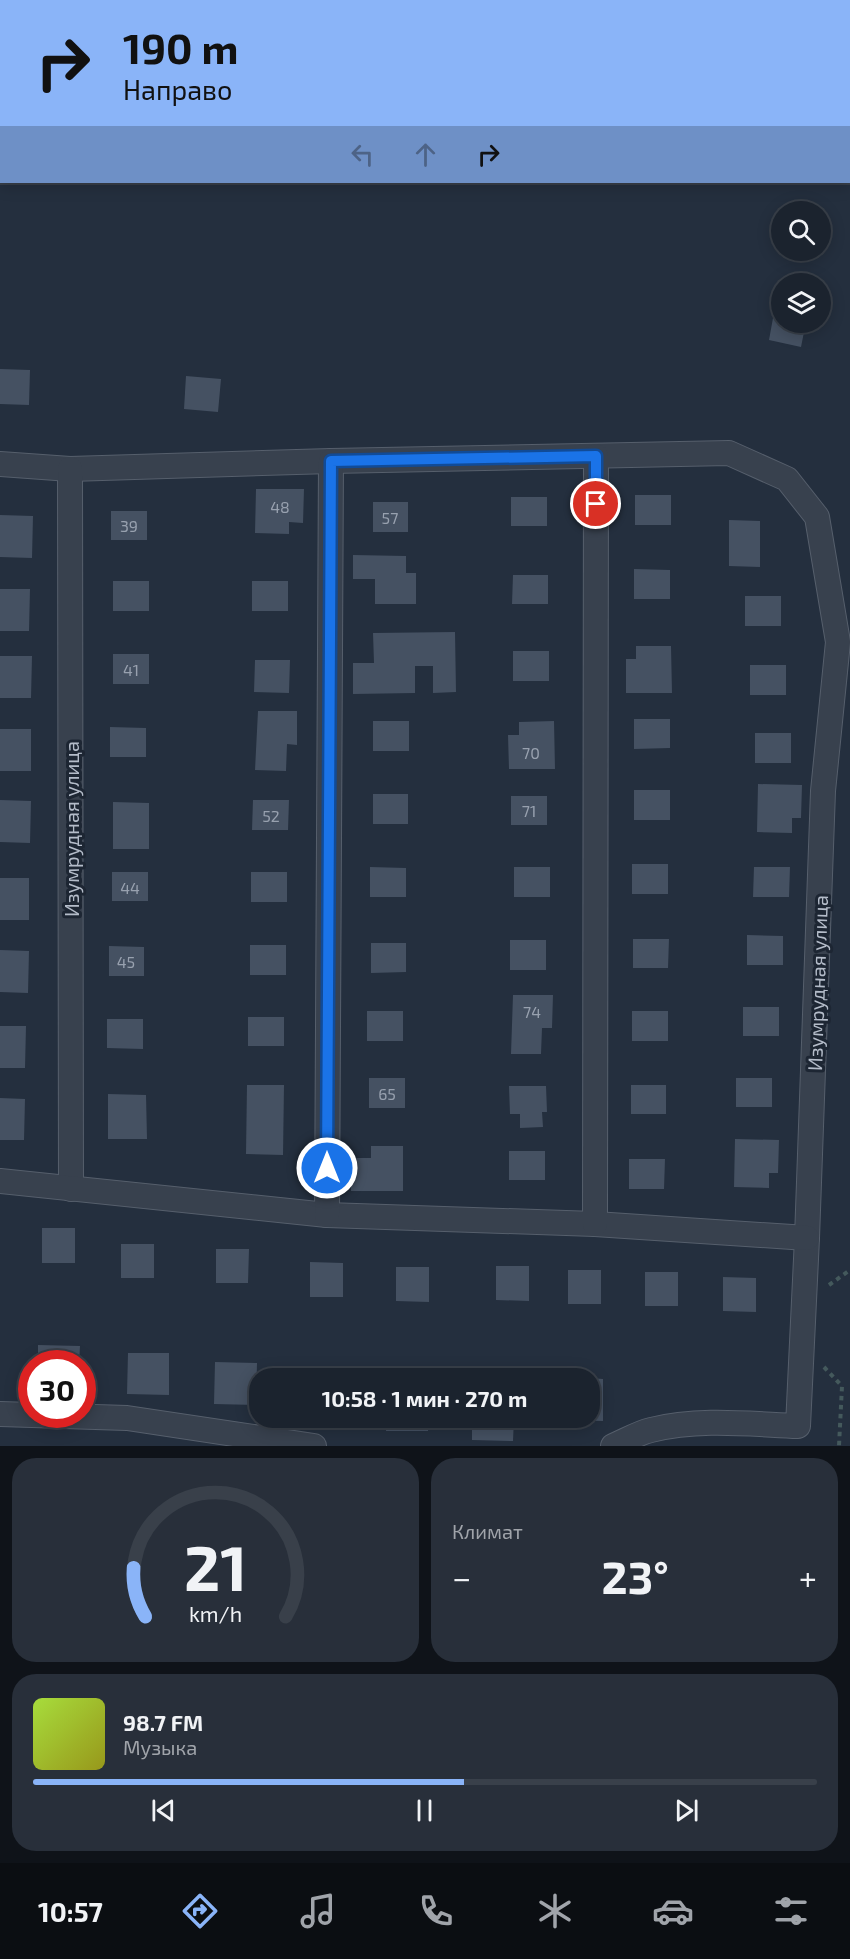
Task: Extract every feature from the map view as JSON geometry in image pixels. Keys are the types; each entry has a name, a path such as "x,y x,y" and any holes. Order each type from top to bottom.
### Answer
{"street":[{"name":"Изумрудная улица","path":"596,456 729,453 787,479 818,517 838,642 824,791 798,1426 719,1422 686,1423 649,1430 613,1446"},
{"path":"0,464 70,469 596,456 595,1224"},
{"path":"327,1215 331,461"},
{"name":"Изумрудная улица","path":"70,469 71,1189"},
{"path":"0,1181 327,1215 595,1224 807,1238"},
{"path":"0,1414 127,1418 314,1446"}],"path":[{"path":"824,1288 850,1270"},
{"path":"819,1361 842,1386 839,1446"}],"building":[{"path":"771,329 771,333 804,333 801,347 769,340"},
{"path":"0,369 30,370 29,405 0,404"},
{"path":"186,376 221,379 218,412 184,409"},
{"path":"256,489 304,489 303,523 289,522 289,534 255,533"},
{"path":"635,495 671,495 671,525 635,525"},
{"path":"511,497 547,497 547,526 511,526"},
{"path":"373,502 408,502 408,532 373,532"},
{"path":"111,511 147,511 147,540 111,540"},
{"path":"0,515 33,516 32,558 0,557"},
{"path":"729,520 760,521 760,567 729,566"},
{"path":"353,555 406,556 406,573 416,573 416,604 375,604 375,579 353,579"},
{"path":"634,569 670,570 670,599 634,599"},
{"path":"513,575 548,575 548,604 512,604"},
{"path":"113,581 149,581 149,611 113,611"},
{"path":"252,581 288,581 288,611 252,611"},
{"path":"0,589 30,589 29,631 0,631"},
{"path":"745,596 781,596 781,626 745,626"},
{"path":"455,632 456,692 433,693 433,666 415,666 415,693 353,694 353,663 374,663 373,633"},
{"path":"636,646 671,646 672,693 626,693 626,659 636,659"},
{"path":"513,651 549,651 549,681 513,681"},
{"path":"113,654 149,654 149,684 113,684"},
{"path":"0,656 32,656 31,698 0,698"},
{"path":"255,660 290,660 289,693 254,692"},
{"path":"750,665 786,665 786,695 750,695"},
{"path":"258,711 297,711 297,745 287,744 286,771 255,770"},
{"path":"634,719 670,719 670,748 634,749"},
{"path":"373,721 409,721 409,751 373,751"},
{"path":"554,721 555,769 509,769 508,735 519,735 519,722"},
{"path":"110,727 146,728 146,757 110,757"},
{"path":"0,729 31,729 31,771 0,771"},
{"path":"755,733 791,733 791,763 755,763"},
{"path":"758,784 802,785 801,818 792,818 792,833 757,832"},
{"path":"634,790 670,790 670,820 634,820"},
{"path":"373,794 408,794 408,824 373,824"},
{"path":"511,796 547,796 547,825 511,825"},
{"path":"0,800 31,801 30,843 0,842"},
{"path":"253,800 289,800 288,830 252,830"},
{"path":"113,802 149,803 149,849 113,849"},
{"path":"632,864 668,864 668,894 632,894"},
{"path":"370,867 406,868 406,897 370,897"},
{"path":"514,867 550,867 550,897 514,897"},
{"path":"754,867 790,867 789,897 753,897"},
{"path":"112,872 148,872 148,901 112,901"},
{"path":"251,872 287,872 287,902 251,902"},
{"path":"0,878 29,878 29,920 0,920"},
{"path":"747,935 783,936 783,965 747,965"},
{"path":"633,939 669,939 668,968 633,968"},
{"path":"510,940 546,940 546,970 510,970"},
{"path":"371,943 406,943 406,972 371,973"},
{"path":"250,945 286,945 286,975 250,975"},
{"path":"109,946 144,947 144,976 109,976"},
{"path":"0,950 29,951 28,993 0,992"},
{"path":"513,995 553,995 552,1028 542,1028 541,1054 511,1054"},
{"path":"743,1007 779,1007 779,1036 743,1036"},
{"path":"367,1011 403,1011 403,1041 367,1041"},
{"path":"632,1011 668,1011 668,1041 632,1041"},
{"path":"248,1017 284,1017 284,1046 248,1046"},
{"path":"107,1019 143,1019 143,1049 107,1048"},
{"path":"0,1026 26,1026 25,1068 0,1068"},
{"path":"369,1078 405,1078 405,1108 369,1108"},
{"path":"736,1078 772,1078 772,1107 736,1107"},
{"path":"247,1085 284,1085 283,1155 246,1154"},
{"path":"631,1085 666,1085 666,1114 631,1114"},
{"path":"509,1086 546,1086 547,1112 542,1112 543,1127 520,1128 520,1114 510,1114"},
{"path":"108,1094 146,1095 147,1139 108,1139"},
{"path":"0,1098 25,1099 24,1140 0,1140"},
{"path":"735,1139 779,1140 778,1173 769,1173 769,1188 734,1187"},
{"path":"371,1146 403,1146 403,1191 351,1191 351,1158 371,1158"},
{"path":"509,1151 545,1151 545,1180 509,1180"},
{"path":"629,1159 665,1159 664,1189 629,1189"},
{"path":"42,1228 75,1228 75,1263 42,1263"},
{"path":"121,1244 154,1244 154,1278 121,1278"},
{"path":"216,1249 249,1249 248,1283 216,1283"},
{"path":"310,1262 343,1263 343,1297 310,1297"},
{"path":"496,1266 529,1266 529,1301 496,1300"},
{"path":"396,1267 429,1267 429,1302 396,1301"},
{"path":"568,1270 601,1270 601,1304 568,1304"},
{"path":"645,1272 678,1272 678,1306 645,1306"},
{"path":"723,1277 756,1278 756,1312 723,1311"},
{"path":"38,1345 80,1346 80,1350 38,1350"},
{"path":"128,1353 169,1353 169,1395 127,1394"},
{"path":"215,1362 257,1363 257,1368 249,1368 249,1405 214,1404"},
{"path":"600,1379 603,1379 603,1421 600,1421"},
{"path":"386,1428 428,1428 428,1431 386,1431"},
{"path":"472,1428 514,1428 513,1441 472,1440"}],"route":[{"path":"327,1168 331,461 596,456 596,504"}]}
